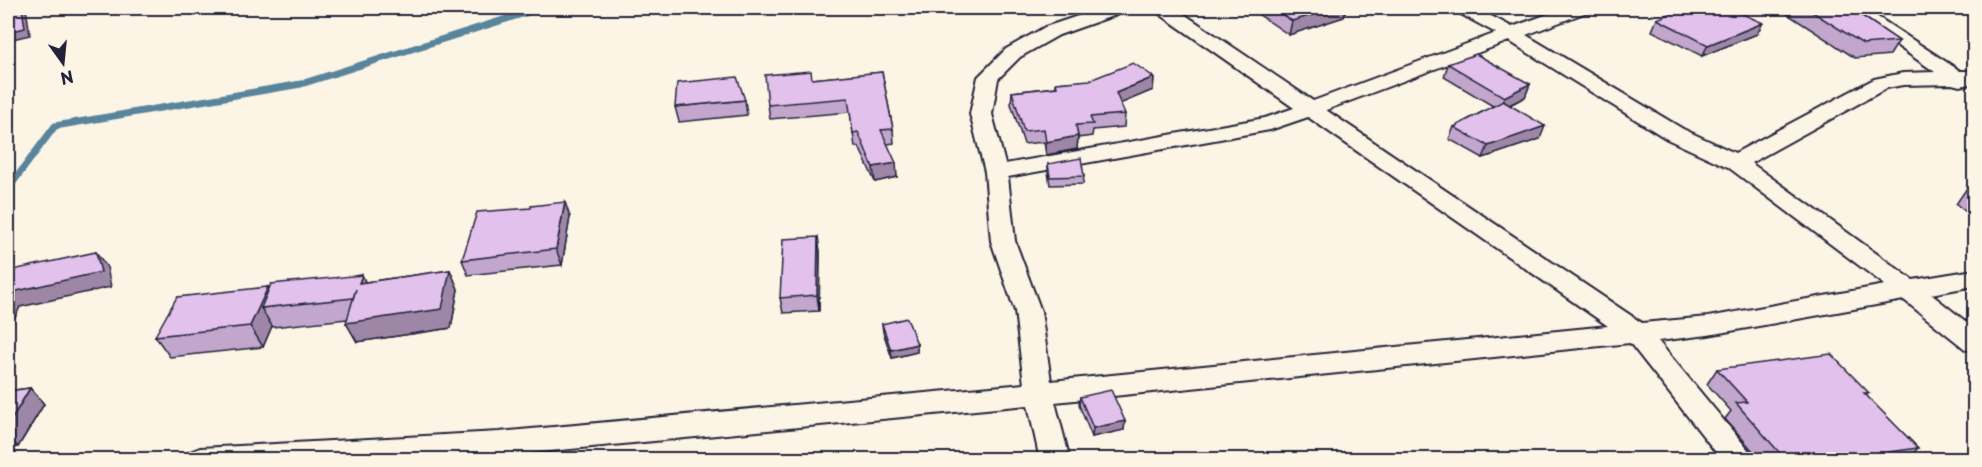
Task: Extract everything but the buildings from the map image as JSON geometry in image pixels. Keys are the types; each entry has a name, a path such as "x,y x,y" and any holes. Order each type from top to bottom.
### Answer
{"street":[{"path":"1055,459 1040,393 1028,311 1003,241 996,172 981,114 988,77 1013,53 1052,31 1118,8"},
{"path":"1163,8 1637,333 1740,459"},
{"path":"1463,8 1509,33 1675,134 1736,162 1906,288 1974,342"},
{"path":"996,172 1184,137 1270,124 1581,8"},
{"path":"1851,8 1969,82"},
{"path":"1736,162 1881,83 1903,79 1969,82"},
{"path":"200,459 499,444 1708,326 1906,288 1974,278"}],"waterway":[{"path":"8,189 55,126 301,84 541,8"}]}
